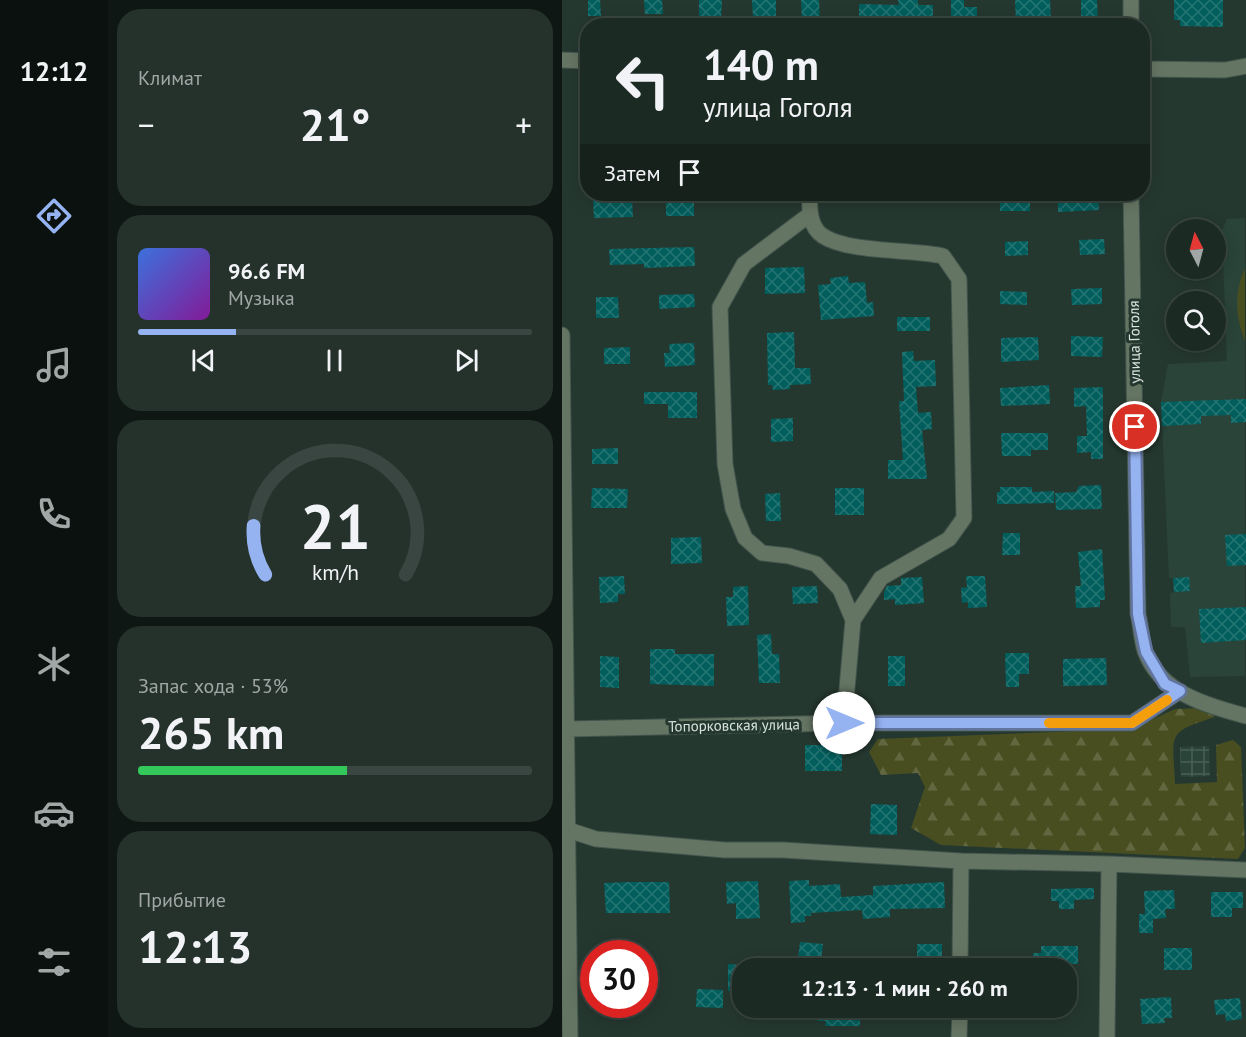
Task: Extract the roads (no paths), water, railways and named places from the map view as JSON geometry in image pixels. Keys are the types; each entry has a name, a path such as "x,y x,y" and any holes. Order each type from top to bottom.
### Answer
{"street":[{"path":"1131,0 1131,18"},
{"path":"562,60 580,61"},
{"path":"1150,69 1225,70 1246,66"},
{"path":"810,201 809,214 821,235 846,245 916,251 943,256 959,279 964,518 949,539 881,578 853,620"},
{"name":"улица Гоголя","path":"1131,201 1138,614 1146,652 1165,684 1180,691"},
{"path":"809,214 744,264 720,307 725,464 733,509 745,538 762,553 789,555 816,564 840,589 853,620 844,723"},
{"path":"562,335 567,729 565,828 570,1037"},
{"path":"1180,691 1206,705 1246,716"},
{"name":"Топорковская улица","path":"567,729 844,723 1132,723 1180,691"},
{"path":"565,828 596,839 725,850 783,850 961,861 1246,870"},
{"path":"960,958 961,861"},
{"path":"1107,1037 1109,864"},
{"path":"960,1018 960,1037"}]}
